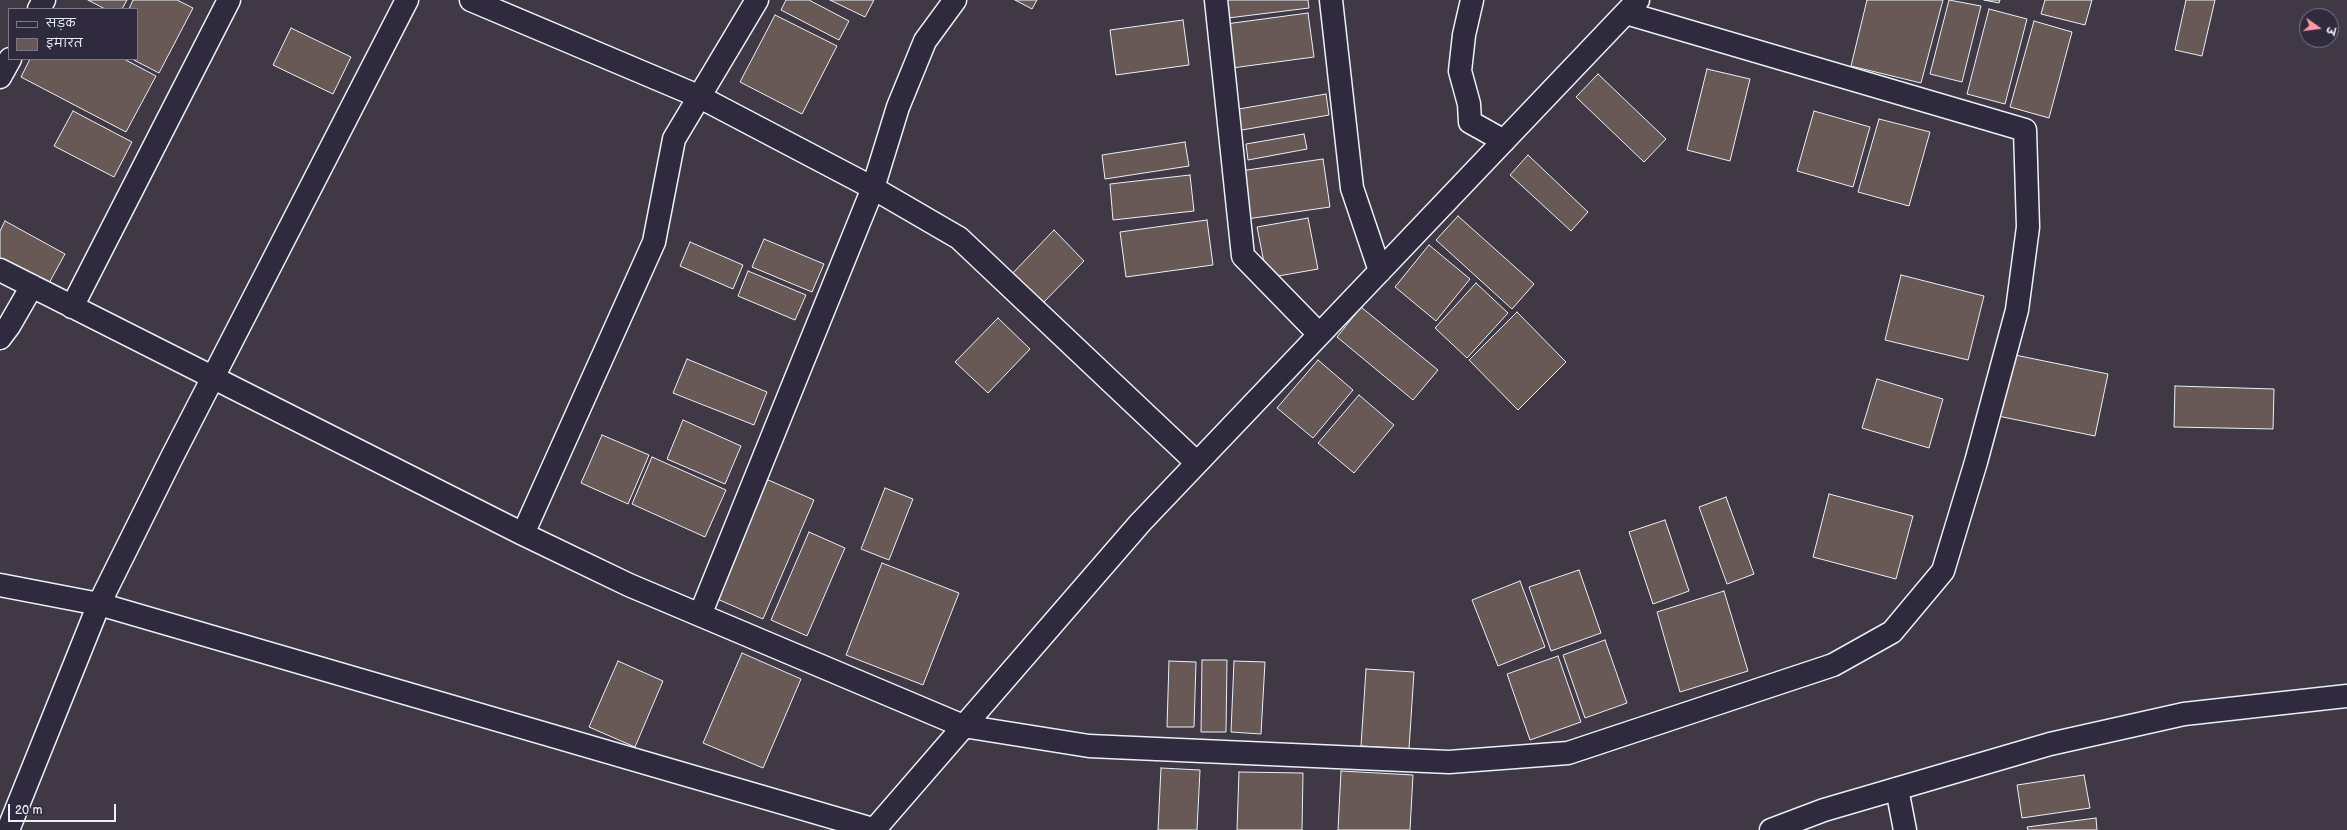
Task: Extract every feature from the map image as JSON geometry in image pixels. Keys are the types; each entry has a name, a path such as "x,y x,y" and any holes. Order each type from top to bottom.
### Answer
{"street":[{"path":"72,307 229,0"},
{"path":"8,830 99,604 212,379 407,0"},
{"path":"471,0 698,96 873,188 959,238 1197,463"},
{"path":"523,534 654,242 674,139 698,96 757,0"},
{"path":"700,615 873,188 898,108 925,41 955,0"},
{"path":"1216,0 1243,256 1319,334"},
{"path":"1332,0 1352,188 1380,271"},
{"path":"1472,0 1464,35 1460,71 1469,104 1470,122 1504,141"},
{"path":"0,270 212,379 523,534 629,585 963,726 1097,747 1449,762 1568,753 1833,665 1892,632 1943,571 1976,462 2017,310 2028,227 2024,130 1632,7 1140,523 963,726 874,830 99,604 0,585"},
{"path":"0,76 9,60"},
{"path":"0,338 9,326 32,286"},
{"path":"1771,830 1824,810 2050,744 2184,714 2347,696"},
{"path":"1897,789 1906,830"}],"building":[{"path":"88,0 127,0 123,8 103,8"},
{"path":"133,0 177,0 193,8 159,73 134,60 138,60 138,8 129,8"},
{"path":"786,0 809,0 849,21 839,40 781,10"},
{"path":"830,0 874,0 865,17"},
{"path":"1015,0 1037,0 1032,9"},
{"path":"1225,0 1308,0 1309,8 1228,18"},
{"path":"1867,0 1943,0 1921,83 1851,66"},
{"path":"1949,0 1981,6 1962,82 1930,74"},
{"path":"1984,0 2000,0 1999,3"},
{"path":"2045,0 2092,0 2085,25 2041,14"},
{"path":"2186,0 2215,0 2202,56 2175,50"},
{"path":"1989,9 2027,19 2005,104 1967,94"},
{"path":"1308,13 1314,57 1232,68 1226,24"},
{"path":"775,15 837,46 802,114 740,82"},
{"path":"1183,20 1189,65 1116,75 1110,30"},
{"path":"2034,21 2072,32 2049,118 2010,107"},
{"path":"291,28 351,57 333,94 273,65"},
{"path":"30,60 126,60 156,76 126,132 21,77"},
{"path":"1707,69 1750,79 1730,161 1687,150"},
{"path":"1598,74 1666,139 1644,162 1576,97"},
{"path":"1326,94 1329,115 1236,131 1233,110"},
{"path":"73,111 132,142 114,177 54,146"},
{"path":"1814,111 1870,127 1853,187 1797,171"},
{"path":"1879,119 1930,132 1909,206 1858,192"},
{"path":"1304,134 1307,149 1248,160 1246,144"},
{"path":"1185,142 1189,166 1105,179 1102,155"},
{"path":"1528,155 1588,212 1571,231 1510,175"},
{"path":"1323,159 1330,207 1247,219 1240,171"},
{"path":"1190,175 1194,211 1113,220 1110,184"},
{"path":"1458,216 1534,284 1512,309 1436,240"},
{"path":"1308,218 1318,269 1267,278 1257,227"},
{"path":"1207,220 1213,265 1126,277 1120,232"},
{"path":"5,221 65,254 48,285 0,259 0,231"},
{"path":"1054,230 1084,261 1041,305 1011,275"},
{"path":"764,239 824,264 812,292 752,267"},
{"path":"690,242 743,265 733,289 680,266"},
{"path":"1429,245 1470,279 1436,321 1395,287"},
{"path":"748,271 806,295 795,320 738,296"},
{"path":"1901,275 1984,296 1968,360 1885,340"},
{"path":"1476,283 1508,313 1467,358 1435,328"},
{"path":"1361,307 1438,370 1413,400 1337,337"},
{"path":"1517,312 1566,362 1518,410 1469,360"},
{"path":"998,318 1030,349 988,393 955,362"},
{"path":"2010,354 2108,374 2095,436 1998,416"},
{"path":"687,359 767,392 754,425 673,393"},
{"path":"1318,360 1353,390 1313,438 1277,408"},
{"path":"1877,379 1943,399 1929,448 1862,428"},
{"path":"2175,386 2274,389 2273,429 2174,427"},
{"path":"1359,395 1394,425 1354,473 1318,443"},
{"path":"683,420 741,446 725,484 667,459"},
{"path":"602,435 649,455 628,504 581,483"},
{"path":"652,457 726,490 705,537 632,504"},
{"path":"766,479 814,500 763,619 715,598"},
{"path":"885,488 913,499 889,560 861,549"},
{"path":"1829,494 1913,516 1896,579 1813,557"},
{"path":"1726,497 1754,574 1727,584 1699,507"},
{"path":"1665,520 1689,591 1653,604 1629,532"},
{"path":"809,532 845,548 807,636 771,620"},
{"path":"882,563 959,593 923,685 846,655"},
{"path":"1579,570 1601,633 1551,651 1529,587"},
{"path":"1520,581 1545,647 1498,666 1472,600"},
{"path":"1724,591 1748,671 1680,692 1657,612"},
{"path":"1605,640 1627,703 1585,718 1563,655"},
{"path":"742,653 801,679 763,768 703,743"},
{"path":"1558,656 1581,722 1530,740 1507,674"},
{"path":"1202,660 1227,660 1226,732 1201,732"},
{"path":"618,661 663,681 635,747 589,727"},
{"path":"1169,661 1196,662 1194,727 1167,727"},
{"path":"1234,661 1265,662 1261,734 1231,732"},
{"path":"1366,669 1414,672 1409,749 1361,746"},
{"path":"1161,768 1200,770 1197,830 1158,830"},
{"path":"1341,771 1413,775 1410,830 1338,830"},
{"path":"1239,772 1303,773 1302,830 1237,830"},
{"path":"2084,775 2090,808 2022,818 2017,785"},
{"path":"2096,818 2097,830 2028,830 2027,827"}]}
